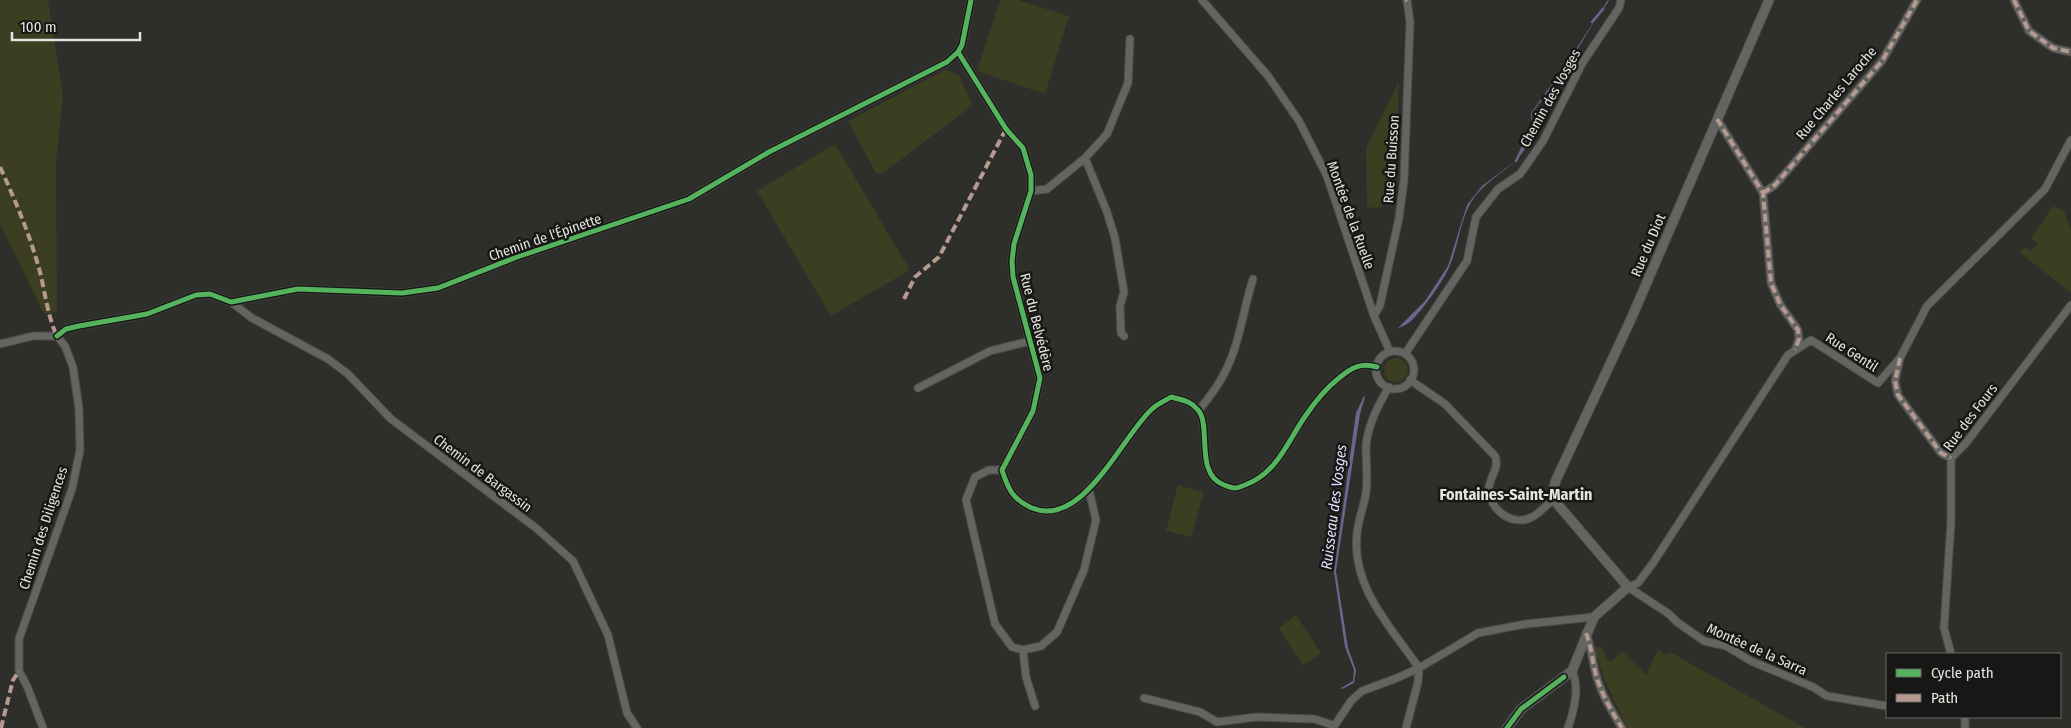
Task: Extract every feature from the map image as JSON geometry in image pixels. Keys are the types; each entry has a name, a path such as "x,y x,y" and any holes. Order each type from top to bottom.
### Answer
{"street":[{"path":"958,52 962,45 971,0"},
{"name":"Montée de la Ruelle","path":"1202,0 1268,76 1299,121 1327,176 1374,316 1390,352"},
{"name":"Rue du Buisson","path":"1374,316 1380,305 1399,218 1404,180 1410,22 1407,0"},
{"name":"Chemin des Vosges","path":"1405,354 1467,261 1476,217 1498,189 1520,174 1543,141 1583,62 1619,8 1621,0"},
{"name":"Rue du Diot","path":"1554,500 1553,490 1556,480 1631,319 1769,0"},
{"name":"Rue Charles Laroche","path":"1763,193 1775,185 1882,61 1917,0"},
{"path":"2014,0 2029,31 2053,48 2071,52"},
{"path":"1031,191 1047,189 1085,158 1107,134 1119,109 1128,83 1130,39"},
{"name":"Rue du Belvédère","path":"958,52 1006,129 1023,148 1031,175 1031,191 1014,244 1012,261 1013,277 1040,378 1033,412 1002,470"},
{"name":"Chemin de l'Épinette","path":"57,336 66,329 147,314 196,295 210,294 232,302 298,289 402,293 438,288 517,257 689,199 768,152 947,62 958,52"},
{"path":"1507,728 1521,709 1572,671 1594,616 1628,587 1638,583 1653,564 1782,363 1795,350 1799,339 1798,330 1780,304 1771,283 1763,193 1717,119"},
{"name":"Rue Gentil","path":"1795,350 1811,340 1878,383 1900,358 1928,306 2045,189 2071,140"},
{"path":"1085,158 1116,238 1124,292 1120,306 1120,333 1124,336"},
{"path":"1199,410 1214,392 1226,371 1241,328 1253,279"},
{"name":"Chemin de Bargassin","path":"232,302 252,318 328,359 341,369 391,419 536,528 573,561 608,635 627,713 637,728"},
{"name":"Rue des Fours","path":"1951,653 1944,628 1951,522 1951,458 1966,443 2071,305"},
{"path":"0,344 33,336 57,336"},
{"name":"Chemin des Diligences","path":"42,728 27,686 19,672 19,639 72,489 80,450 79,409 73,367 65,346 57,336"},
{"path":"918,388 990,351 1030,341"},
{"path":"1395,351 1405,354 1413,363 1414,369 1410,380 1401,388 1389,387 1379,380 1376,368 1380,359 1395,351"},
{"path":"1900,358 1895,381 1898,395 1941,453 1951,458"},
{"path":"1089,490 1096,520 1084,570 1057,632 1040,646 1023,650 1012,647 996,624 966,500 975,477 989,470 1002,470 1008,490 1023,504 1040,512 1062,508 1089,490 1152,409 1172,397 1189,402 1199,410 1204,419 1203,441 1207,467 1219,483 1234,488 1257,481 1275,464 1303,418 1320,396 1350,368 1368,365 1376,368"},
{"path":"1410,380 1445,404 1495,456 1497,461 1496,468 1489,489 1493,505 1498,511 1512,519 1529,519 1554,500 1628,587"},
{"path":"1389,387 1373,418 1366,444 1366,493 1357,534 1357,559 1359,572 1367,593 1419,668 1418,682 1406,728"},
{"name":"Montée de la Sarra","path":"1628,587 1669,614 1704,641 1726,646 1751,661 1813,687 1827,696 1886,706"},
{"path":"1144,698 1200,712 1217,722 1257,717 1314,719 1333,727 1351,701 1362,691 1419,668 1478,634 1526,624 1594,616"},
{"path":"1586,633 1592,650 1595,672 1605,700 1622,728"},
{"path":"1023,650 1026,677 1035,706"},
{"path":"1568,728 1576,687 1576,679 1572,671"}],"green space":[{"path":"0,0 48,0 63,96 56,163 57,312 44,314 0,224"},
{"path":"1000,0 1018,0 1069,16 1045,94 977,71"},
{"path":"945,70 958,74 973,105 882,174 876,173 848,121"},
{"path":"1399,81 1395,195 1384,197 1382,207 1367,208 1366,148"},
{"path":"835,144 910,270 831,316 757,191"},
{"path":"2053,206 2064,211 2071,230 2071,293 2019,252 2024,247 2031,251 2038,244 2031,238"},
{"path":"1391,358 1401,358 1408,365 1408,375 1401,382 1391,382 1384,375 1384,365"},
{"path":"1178,485 1204,492 1191,537 1166,531"},
{"path":"1296,615 1321,653 1303,666 1279,628"},
{"path":"1594,647 1602,647 1606,659 1612,661 1622,651 1646,675 1658,649 1667,655 1670,652 1805,728 1627,728 1604,679"}],"shaded area":[{"path":"1608,0 1566,68 1532,113 1532,122 1531,113 1565,66"},
{"path":"1530,135 1526,146 1518,158"},
{"path":"1513,163 1478,193 1466,213 1453,258 1443,278 1416,316 1408,324 1397,329 1425,301 1448,266 1467,205 1482,186"},
{"path":"1364,396 1336,571 1348,648 1356,670 1354,683 1342,689 1353,681 1354,670 1345,647 1334,572 1356,413"}],"waterway":[{"name":"Ruisseau des Vosges","path":"1592,22 1603,9"},
{"name":"Ruisseau des Vosges","path":"1516,161 1532,128"}],"marked path":[{"path":"1763,193 1775,185 1882,61 1917,0"},
{"path":"2014,0 2029,31 2053,48 2071,52"},
{"path":"1717,119 1763,193 1771,283 1780,304 1798,330 1799,339 1795,350"},
{"path":"904,299 915,277 939,257 1006,129"},
{"path":"0,167 32,245 49,313 57,336"},
{"path":"1900,358 1895,381 1898,395 1941,453 1951,458"},
{"path":"1586,633 1600,686 1622,728"},
{"path":"1,728 13,680 19,671"}],"cycle path":[{"path":"57,336 66,329 147,314 196,295 210,294 231,302 298,289 402,293 438,288 517,257 689,199 769,152 947,62 958,52 962,45 971,0"},
{"path":"958,52 1006,129 1023,148 1031,175 1031,191 1014,244 1012,261 1013,277 1040,378 1033,411 1002,470 1009,488 1020,501 1032,508 1051,511 1068,505 1084,493 1100,476 1140,422 1152,409 1171,397 1189,403 1198,410 1202,417 1206,461 1209,471 1215,479 1232,488 1245,485 1256,480 1273,466 1304,418 1334,382 1356,367 1366,365 1377,367"},
{"path":"1507,728 1521,709 1564,677"}],"district":[{"name":"Fontaines-Saint-Martin","path":"1516,494"}]}
